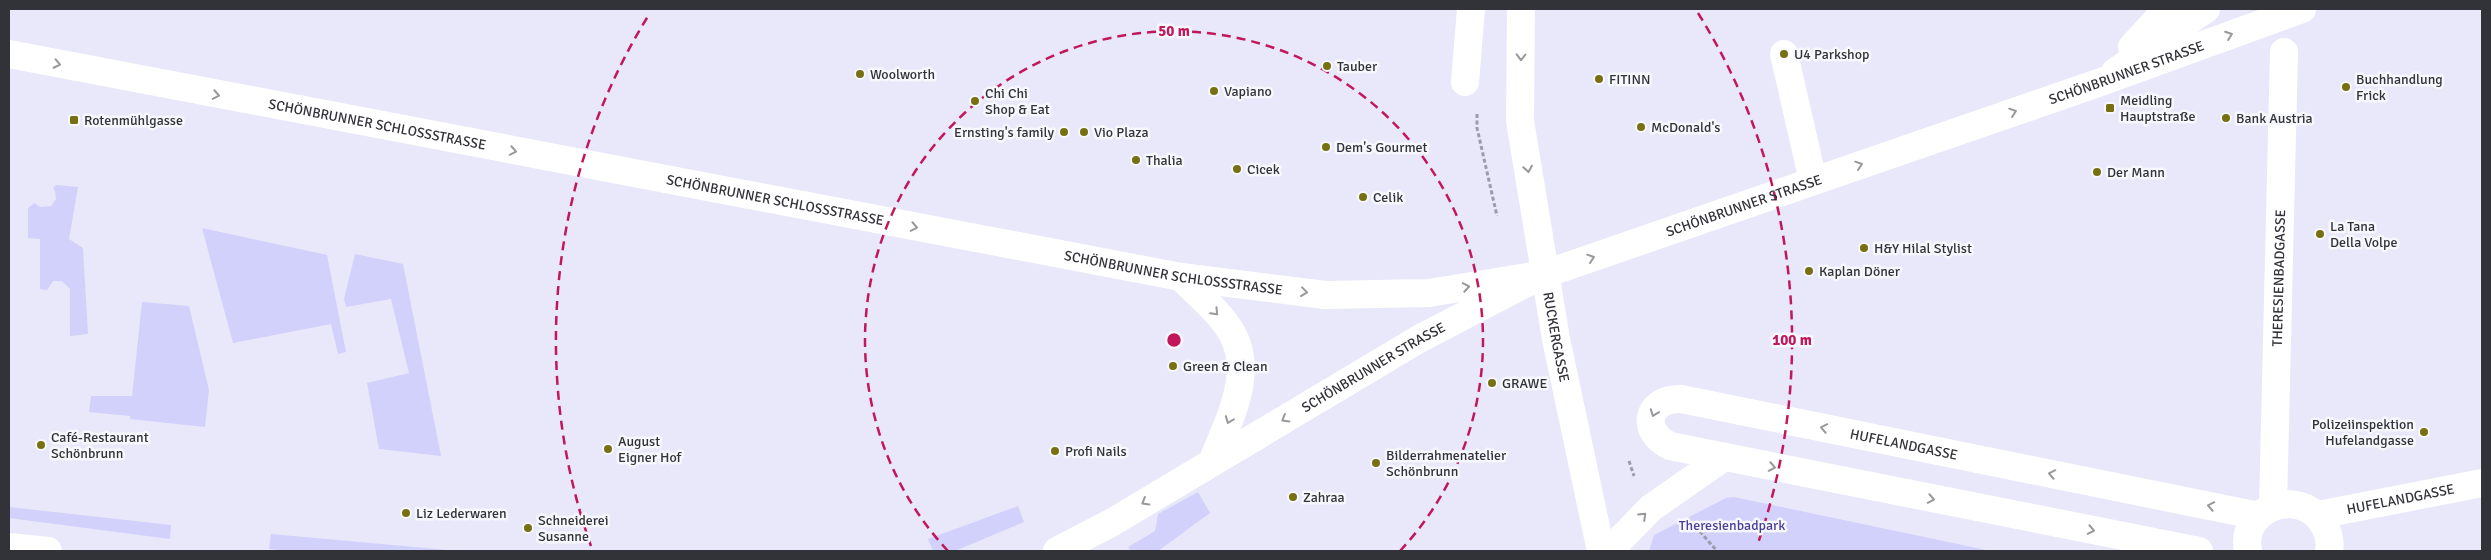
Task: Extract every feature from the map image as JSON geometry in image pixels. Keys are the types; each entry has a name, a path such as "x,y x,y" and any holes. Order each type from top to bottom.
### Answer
{"street":[{"path":"1465,82 1471,9"},
{"name":"RUCKERGASSE","path":"1521,9 1520,121 1556,339 1601,551"},
{"path":"2101,82 2167,9"},
{"path":"2101,82 2206,9"},
{"name":"SCHÖNBRUNNER STRASSE","path":"1057,551 1110,523 1419,339 1544,274 2101,82 2302,9"},
{"name":"THERESIENBADGASSE","path":"2266,511 2284,52"},
{"name":"SCHÖNBRUNNER SCHLOSSSTRASSE","path":"9,54 1181,278 1325,295 1429,293 1544,274"},
{"path":"1784,54 1813,181"},
{"path":"1181,278 1227,325 1241,356 1240,392 1212,462"},
{"name":"HUFELANDGASSE","path":"2199,551 1670,446 1659,441 1653,433 1651,422 1656,407 1668,399 1681,399 2266,511"},
{"path":"1610,551 1651,508 1685,482 1724,457"},
{"name":"HUFELANDGASSE","path":"2318,515 2482,483"},
{"path":"2248,551 2250,529 2266,511 2289,503 2304,506 2318,515 2327,530 2329,551"},
{"path":"9,547 48,551"}],"green space":[{"path":"56,185 78,187 69,239 83,248 88,334 70,336 70,289 62,281 53,281 47,290 40,289 40,239 28,238 28,208 34,203 40,207 51,206 56,199 53,188"},
{"path":"202,228 327,255 346,352 338,354 331,324 233,343"},
{"path":"355,254 403,264 441,456 379,449 367,383 409,373 391,299 346,307 344,299"},
{"path":"142,302 189,306 209,390 205,427 130,419 130,416 89,412 91,396 132,396"},
{"path":"1198,492 1210,513 1158,551 1131,551 1128,547 1155,531 1158,514"},
{"name":"Theresienbadpark","path":"1734,497 1991,551 1649,551 1654,535 1726,498"},
{"path":"1018,506 1024,522 955,551 933,551 928,539"},
{"path":"9,507 171,525 170,539 9,518"},
{"path":"271,534 459,551 290,551 269,549"}],"place":[{"name":"U4 Parkshop","path":"1784,54"},
{"name":"Tauber","path":"1327,66"},
{"name":"Woolworth","path":"860,74"},
{"name":"FITINN","path":"1599,79"},
{"name":"Buchhandlung Frick","path":"2346,87"},
{"name":"Vapiano","path":"1214,91"},
{"name":"Chi Chi Shop & Eat","path":"975,101"},
{"name":"Meidling Hauptstraße","path":"2110,108"},
{"name":"Bank Austria","path":"2226,118"},
{"name":"Rotenmühlgasse","path":"74,120"},
{"name":"McDonald's","path":"1641,127"},
{"name":"Ernsting's family","path":"1064,132"},
{"name":"Vio Plaza","path":"1084,132"},
{"name":"Dem's Gourmet","path":"1326,147"},
{"name":"Thalia","path":"1136,160"},
{"name":"Cicek","path":"1237,169"},
{"name":"Der Mann","path":"2097,172"},
{"name":"Celik","path":"1363,197"},
{"name":"La Tana Della Volpe","path":"2320,234"},
{"name":"H&Y Hilal Stylist","path":"1864,248"},
{"name":"Kaplan Döner","path":"1809,271"},
{"name":"Green & Clean","path":"1173,366"},
{"name":"GRAWE","path":"1492,383"},
{"name":"Polizeiinspektion Hufelandgasse","path":"2424,432"},
{"name":"Café-Restaurant Schönbrunn","path":"41,445"},
{"name":"August Eigner Hof","path":"608,449"},
{"name":"Profi Nails","path":"1055,451"},
{"name":"Bilderrahmenatelier Schönbrunn","path":"1376,463"},
{"name":"Zahraa","path":"1293,497"},
{"name":"Liz Lederwaren","path":"406,513"},
{"name":"Schneiderei Susanne","path":"528,528"}]}
